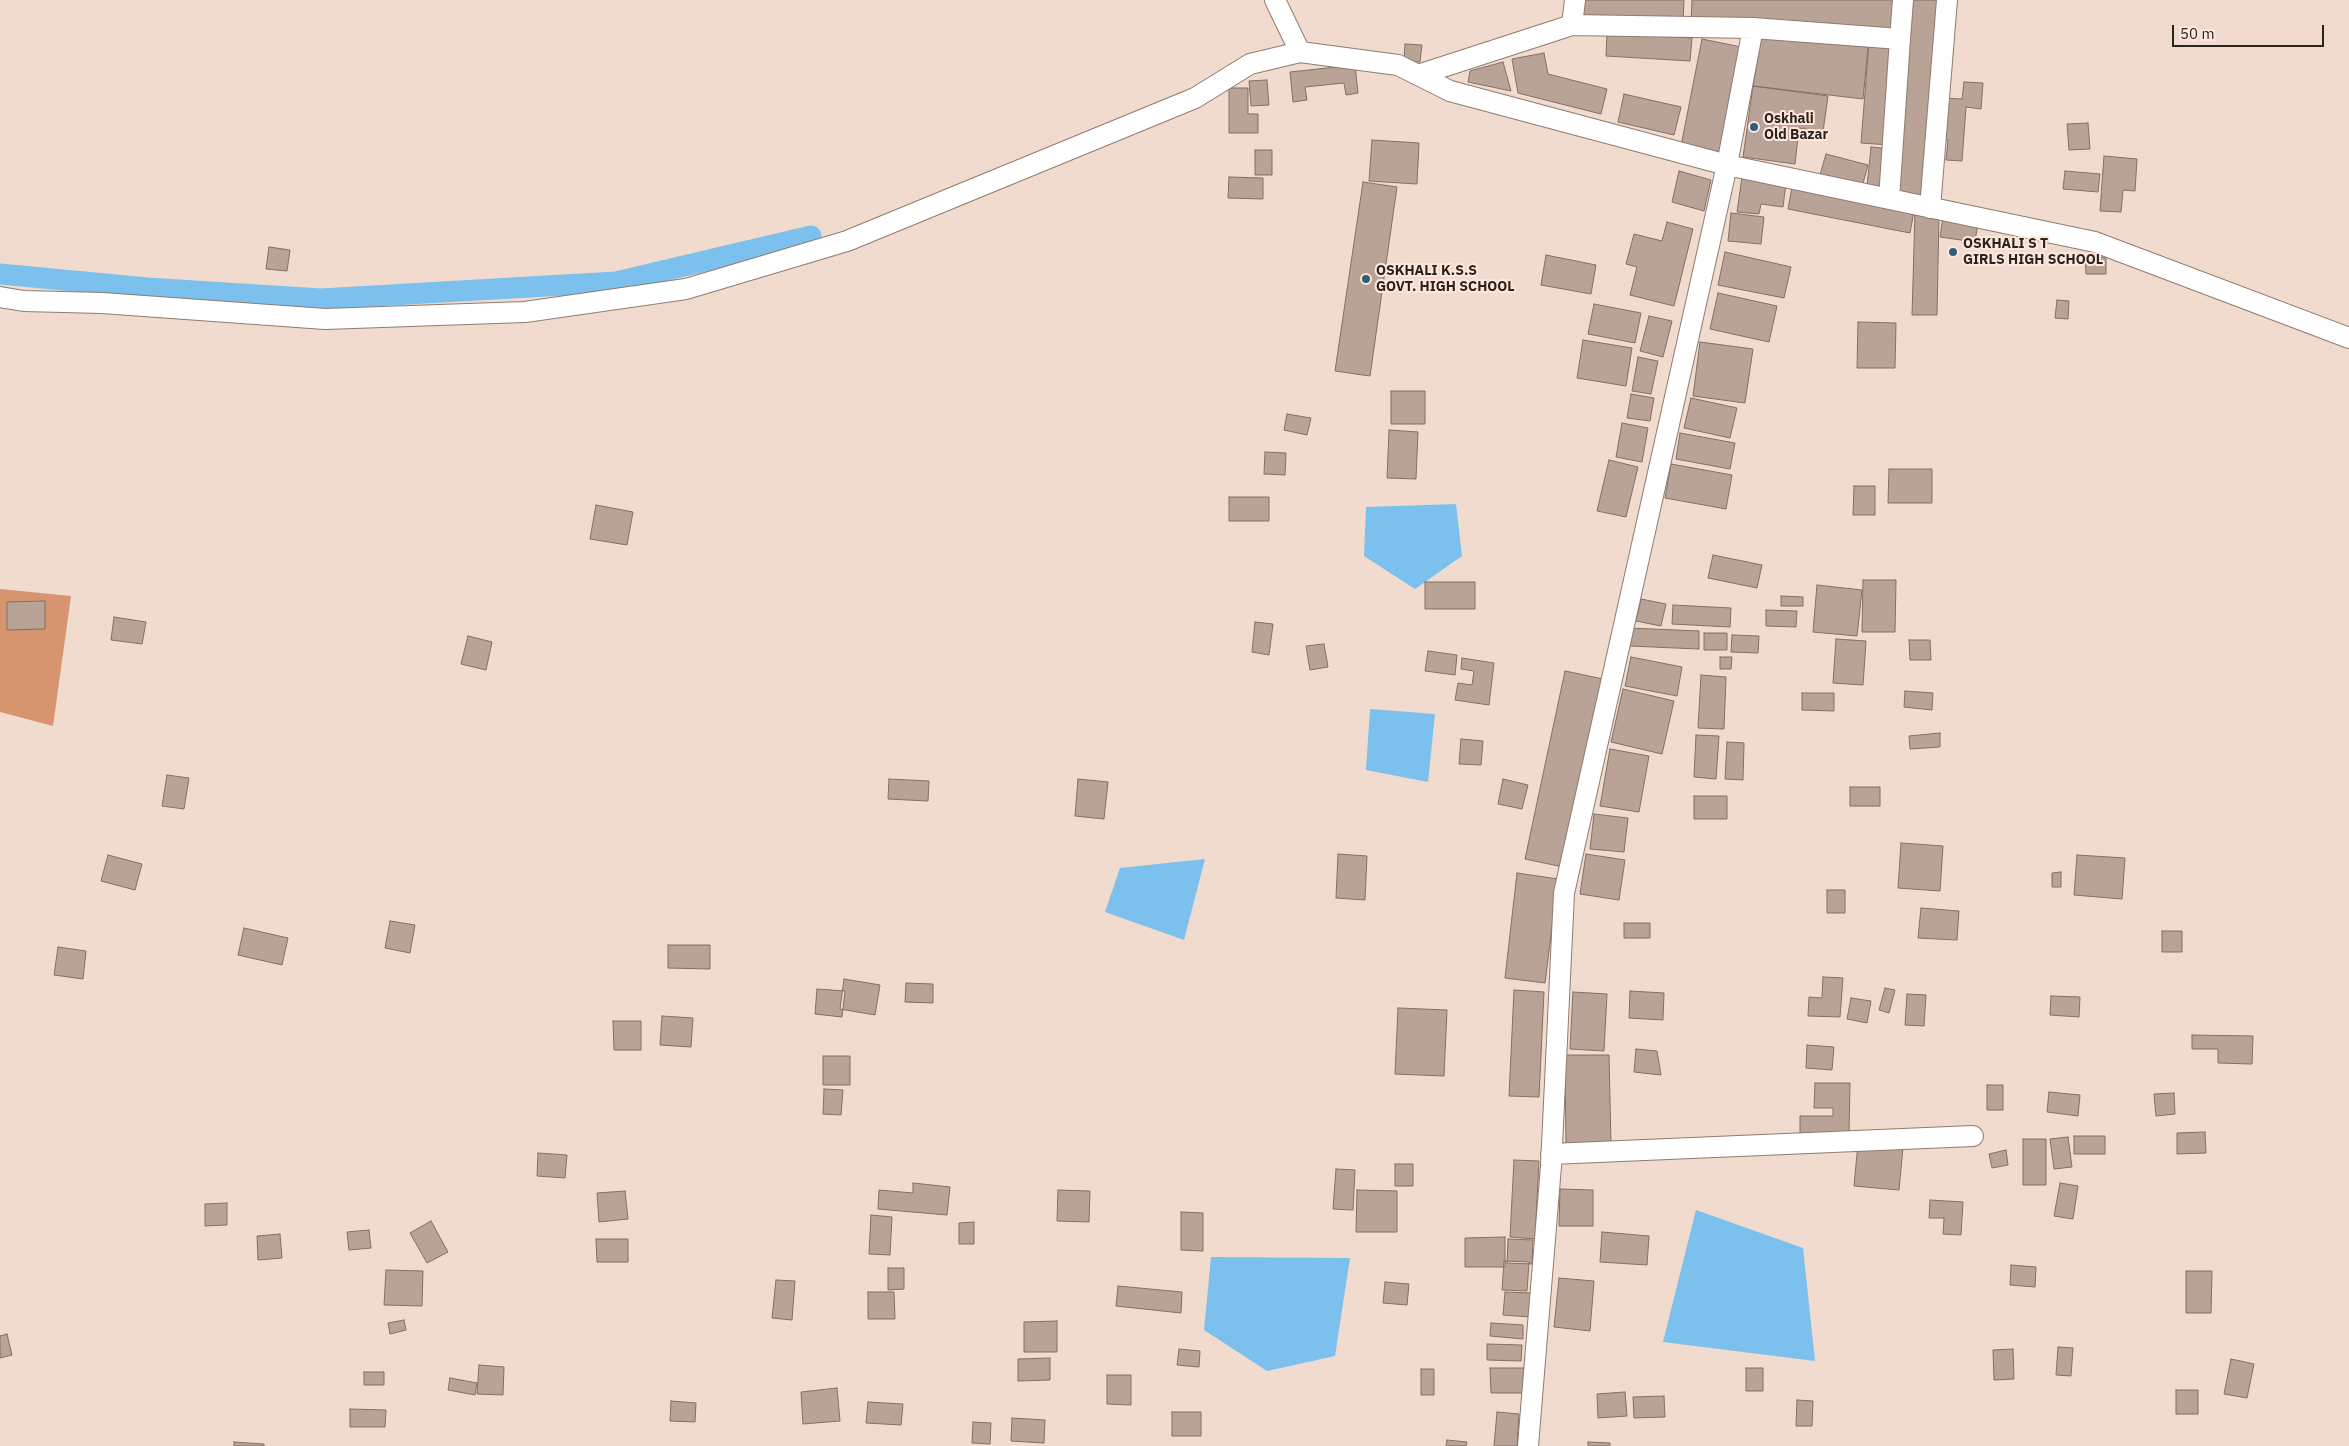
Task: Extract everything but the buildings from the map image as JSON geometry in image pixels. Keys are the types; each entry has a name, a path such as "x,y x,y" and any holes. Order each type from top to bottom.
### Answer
{"street":[{"path":"1275,0 1300,52"},
{"path":"1572,25 1575,0"},
{"path":"1889,199 1903,0"},
{"path":"1930,208 1947,0"},
{"path":"1418,75 1572,25 1752,28 1900,39"},
{"path":"1528,1446 1551,1154 1564,893 1727,165 1752,28"},
{"path":"0,298 24,301 102,303 325,319 525,312 686,289 847,241 1195,98 1250,64 1300,52 1398,66 1450,91 1727,165 2096,242 2349,338"},
{"path":"1551,1154 1973,1136"}],"shaded area":[{"path":"0,589 71,596 53,726 0,712"}],"water":[{"path":"1456,504 1462,556 1415,589 1364,556 1366,507"},
{"path":"1370,709 1435,714 1428,782 1366,770"},
{"path":"1205,859 1184,940 1105,912 1120,868"},
{"path":"1696,1210 1803,1248 1815,1361 1663,1342"},
{"path":"1211,1257 1350,1258 1335,1356 1267,1371 1204,1330"}],"waterway":[{"path":"0,274 147,288 321,299 616,282 811,236"}],"place":[{"name":"Oskhali Old Bazar","path":"1754,127"},
{"name":"OSKHALI S T GIRLS HIGH SCHOOL","path":"1953,252"},
{"name":"OSKHALI K.S.S GOVT. HIGH SCHOOL","path":"1366,279"}]}
